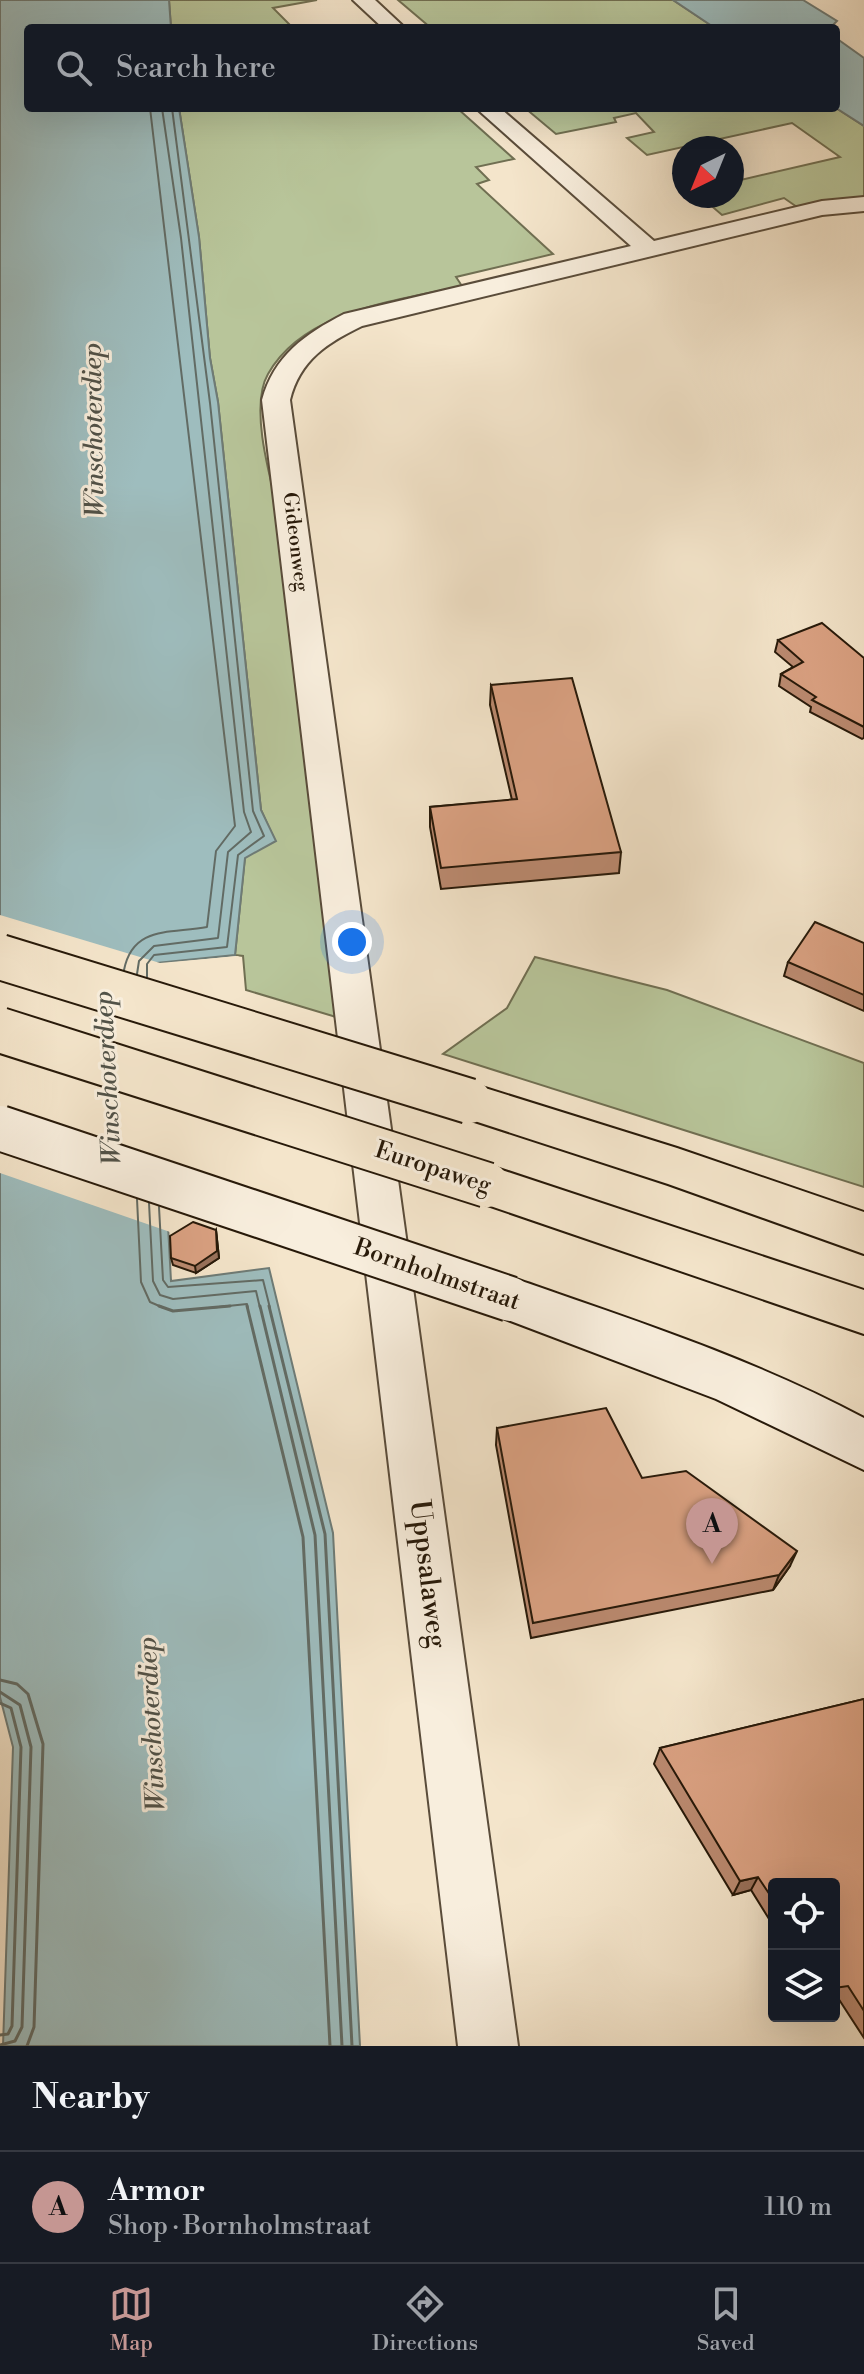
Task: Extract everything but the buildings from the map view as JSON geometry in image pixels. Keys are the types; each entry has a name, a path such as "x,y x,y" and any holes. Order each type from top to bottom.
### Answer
{"highway":[{"path":"0,957 677,1167 864,1233"},
{"name":"Europaweg","path":"0,1030 487,1185 864,1312"}],"street":[{"path":"363,0 390,24"},
{"path":"492,112 648,248"},
{"name":"Gideonweg","path":"367,1102 276,400 278,386 303,350 353,320 822,208 864,204"},
{"name":"Uppsalaweg","path":"367,1102 488,2046"},
{"name":"Bornholmstraat","path":"0,1128 510,1299 702,1368 765,1394 864,1445"}],"green space":[{"path":"169,0 317,0 273,8 289,24 171,24"},
{"path":"398,0 673,0 709,24 426,24"},
{"path":"840,111 864,126 864,197 797,207 784,198 722,215 714,208 744,208 744,179 840,157 792,123 733,136 672,136 672,149 647,155 627,138 654,132 636,113 614,118 616,122 556,134 530,112"},
{"path":"180,112 461,112 514,159 476,167 489,180 477,184 553,254 456,277 462,286 382,304 328,322 304,335 284,352 268,374 262,390 261,430 284,534 293,597 336,1017 246,990 243,956 235,955 245,857 275,841 261,810 199,237"},
{"path":"535,957 667,990 864,1063 864,1187 443,1054 507,1008"}],"water":[{"name":"Winschoterdiep","path":"0,0 169,0 171,24 24,24 24,112 180,112 199,237 261,810 276,841 245,858 235,955 157,963 154,967 171,1281 269,1268 333,1533 360,2046 3,2046 13,1747 0,1697"},
{"path":"673,0 803,0 837,21 834,24 709,24"},
{"path":"840,41 864,58 864,126 840,111"}],"pier":[{"path":"0,915 160,963 239,956 236,959 158,968 173,1233 0,1173"}],"place":[{"name":"Armor","path":"712,1564"}]}
